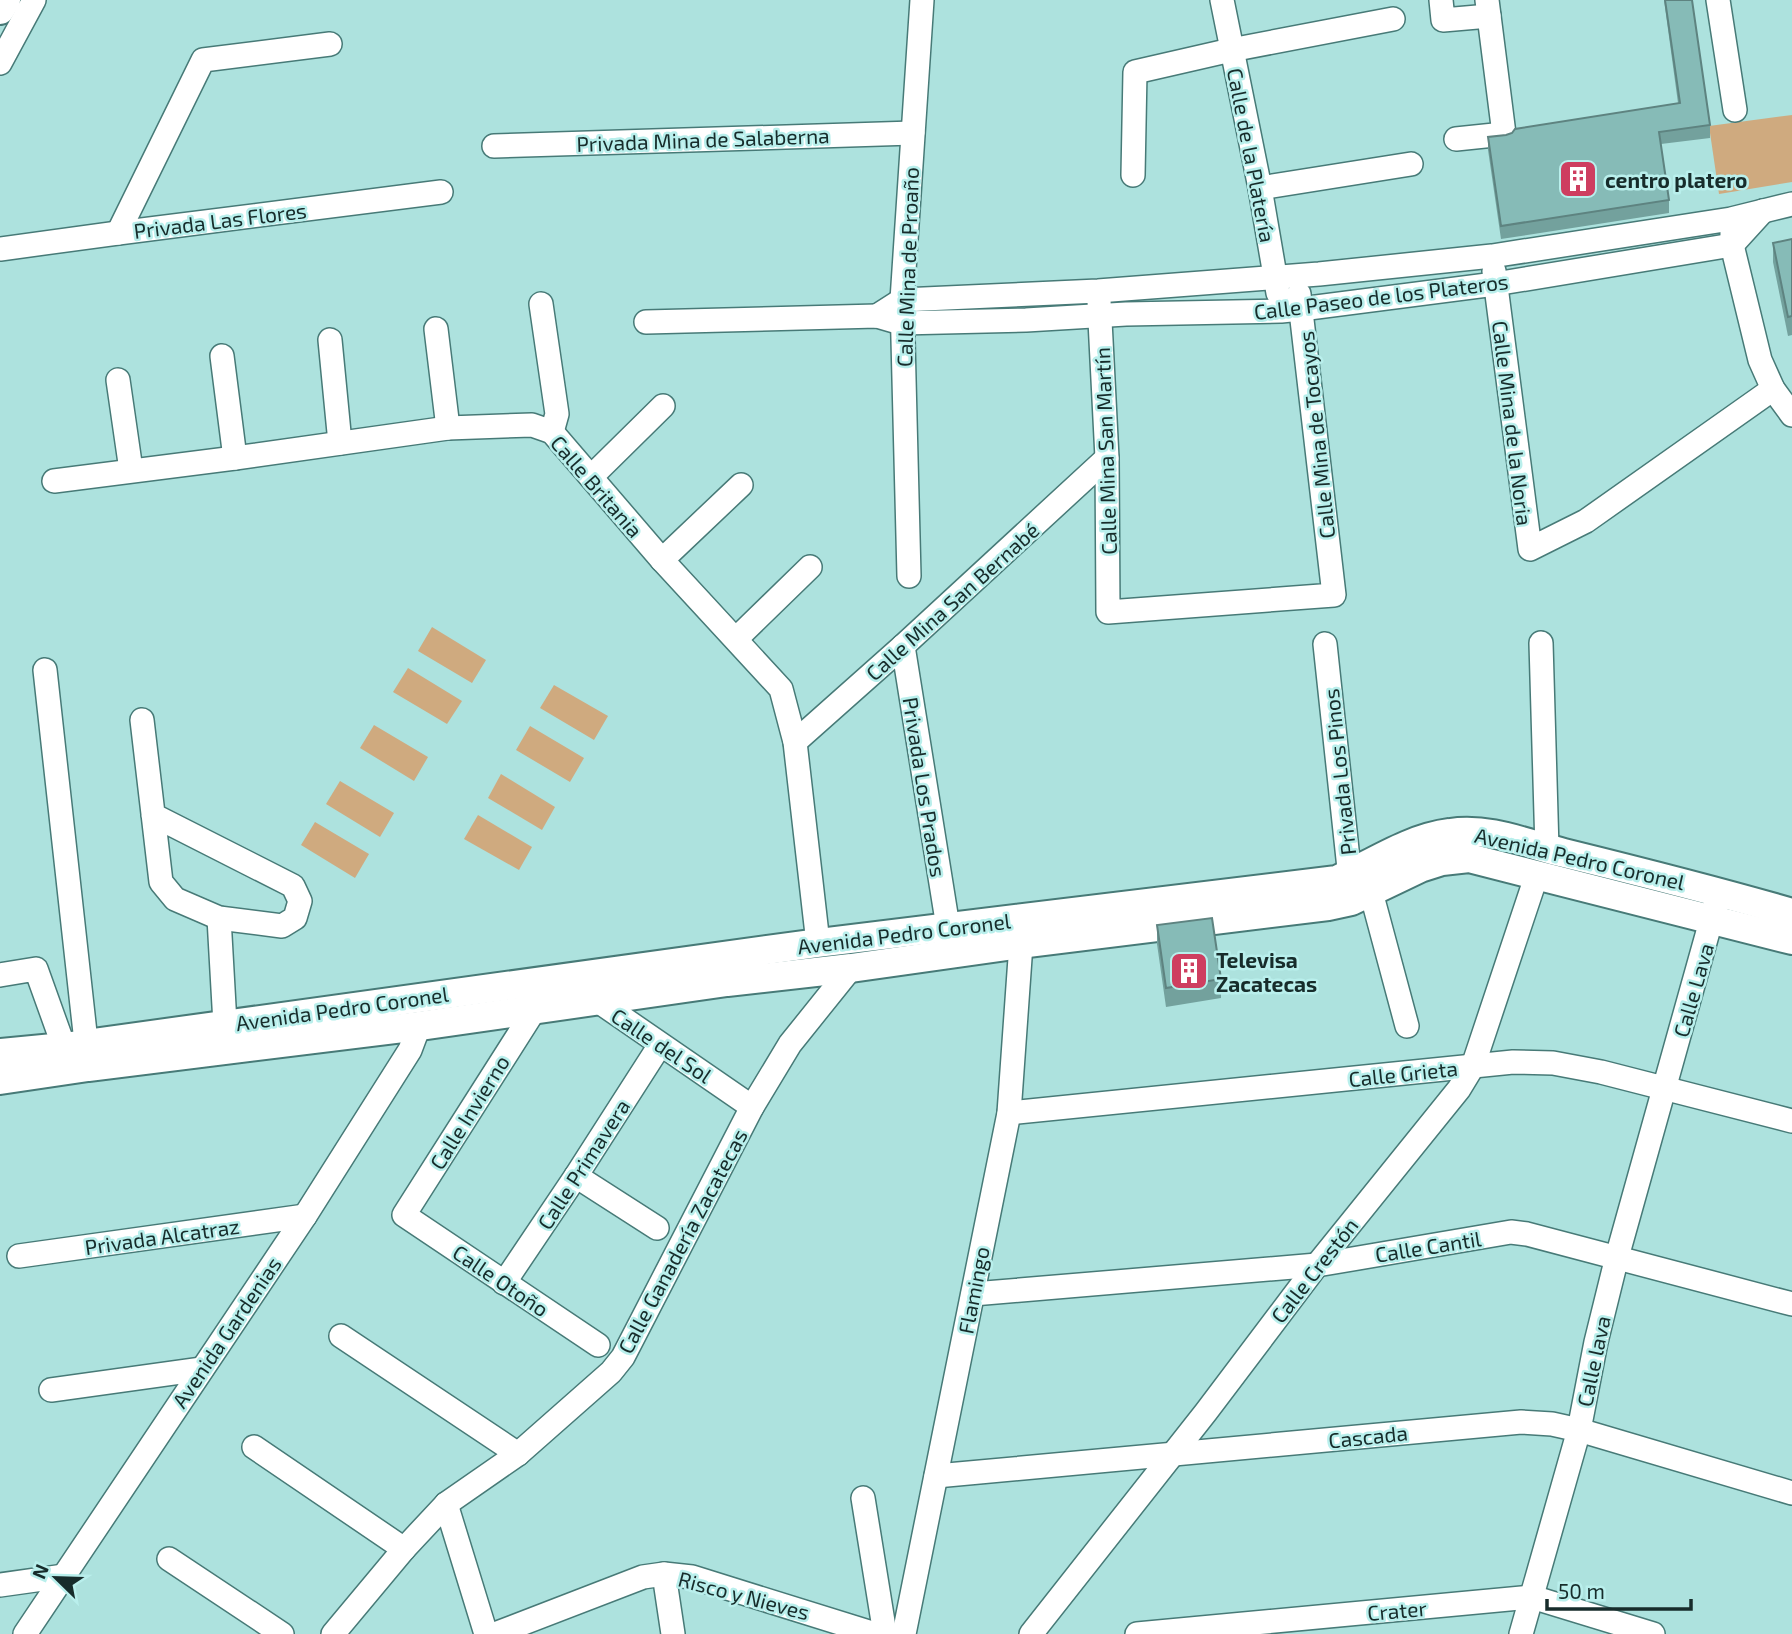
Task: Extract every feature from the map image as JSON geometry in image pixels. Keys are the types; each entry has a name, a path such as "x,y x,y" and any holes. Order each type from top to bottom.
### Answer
{"main road":[{"path":"0,10 6,0"},
{"name":"Avenida Pedro Coronel","path":"0,1053 76,1057 419,1026 1021,944 1155,914 1337,880 1358,889 1405,847 1446,833 1467,831 1494,834 1542,862 1712,920 1792,940"},
{"name":"Avenida Pedro Coronel","path":"1542,862 1719,892 1792,913"},
{"name":"Avenida Pedro Coronel","path":"0,1080 76,1057 225,1024 948,927 1155,914"}],"street":[{"path":"0,63 34,0"},
{"name":"Calle Mina de Proaño","path":"909,576 901,323 922,0"},
{"name":"Calle de la Platería","path":"1222,0 1260,188 1287,277 1291,310"},
{"path":"1441,0 1443,20 1488,8 1504,134 1457,139"},
{"path":"1718,0 1735,110"},
{"path":"1133,175 1135,72 1231,50 1394,19"},
{"path":"118,233 203,61 330,44"},
{"name":"Privada Mina de Salaberna","path":"494,146 913,133"},
{"path":"1260,188 1411,164"},
{"name":"Privada Las Flores","path":"0,249 441,192"},
{"name":"Calle Paseo de los Plateros","path":"902,300 1098,291 1287,277 1492,256 1731,219 1792,204"},
{"path":"1732,245 1763,211"},
{"path":"1731,219 1732,245 1760,360 1773,389 1792,415"},
{"name":"Calle Paseo de los Plateros","path":"877,316 901,323 1291,310 1495,284 1732,245"},
{"name":"Calle Mina de la Noria","path":"1492,256 1530,548 1586,521 1773,389"},
{"name":"Calle Mina San Martín","path":"1098,291 1107,458 1108,612"},
{"path":"646,322 877,316 902,300"},
{"path":"541,304 557,414 552,432"},
{"name":"Calle Mina de Tocayos","path":"1108,612 1334,595 1291,310"},
{"path":"436,329 448,428"},
{"path":"330,340 340,443"},
{"path":"222,356 235,458"},
{"path":"118,380 131,470"},
{"path":"591,477 663,406"},
{"name":"Calle Britania","path":"54,481 448,428 532,425 552,432 662,560 781,689 795,742 818,943"},
{"name":"Calle Mina San Bernabé","path":"795,742 1107,458"},
{"path":"662,560 741,485"},
{"path":"736,639 810,567"},
{"path":"1541,642 1542,862"},
{"name":"Privada Los Pinos","path":"1325,644 1358,889 1407,1026"},
{"name":"Privada Los Prados","path":"903,646 948,927"},
{"path":"45,670 76,1057"},
{"path":"142,720 153,815 161,882 175,899 219,918 282,926 295,918 300,901 293,886 153,815"},
{"name":"Calle Crestón","path":"1031,1634 1172,1456 1317,1265 1459,1089 1473,1066 1542,862"},
{"name":"Calle Lava","path":"1665,1088 1719,892"},
{"path":"219,918 225,1024"},
{"name":"Flamingo","path":"904,1634 1009,1113 1021,944"},
{"name":"Calle Ganadería Zacatecas","path":"333,1634 404,1549 446,1504 518,1454 611,1373 623,1357 752,1107 790,1044 851,968"},
{"path":"0,975 36,969 76,1057"},
{"name":"Calle del Sol","path":"580,975 598,1001 752,1107"},
{"name":"Calle Invierno","path":"404,1215 535,1009"},
{"name":"Avenida Gardenias","path":"25,1634 305,1216 410,1049 419,1026"},
{"name":"Calle Primavera","path":"504,1283 660,1045"},
{"name":"Calle Grieta","path":"1009,1113 1513,1062 1553,1063 1601,1072 1792,1121"},
{"name":"Calle lava","path":"1521,1634 1579,1430 1596,1342 1617,1257 1665,1088"},
{"path":"576,1176 657,1228"},
{"name":"Calle Otoño","path":"404,1215 598,1346"},
{"name":"Privada Alcatraz","path":"19,1256 305,1216"},
{"name":"Calle Cantil","path":"973,1294 1317,1265 1511,1232 1792,1304"},
{"path":"341,1336 518,1454"},
{"path":"51,1390 202,1368"},
{"name":"Cascada","path":"936,1476 1521,1422 1552,1424 1579,1430 1792,1493"},
{"path":"254,1447 404,1549"},
{"path":"863,1498 885,1634"},
{"path":"446,1504 486,1634"},
{"path":"169,1559 282,1634"},
{"path":"664,1574 673,1634"},
{"name":"Risco y Nieves","path":"495,1634 643,1577 664,1574 692,1577 876,1634"},
{"path":"0,1585 64,1576"},
{"name":"Crater","path":"1137,1634 1532,1598 1653,1634"}],"shaded area":[{"path":"1792,115 1792,182 1719,194 1709,126"},
{"path":"432,627 486,660 472,683 418,651"},
{"path":"408,668 462,701 447,724 393,692"},
{"path":"554,685 608,716 594,740 540,708"},
{"path":"374,725 428,757 414,781 360,748"},
{"path":"530,726 584,758 570,782 516,750"},
{"path":"501,774 555,807 542,830 488,798"},
{"path":"340,781 394,813 380,837 326,804"},
{"path":"478,815 532,847 519,870 464,839"},
{"path":"315,822 369,854 355,878 301,845"}],"building":[{"name":"centro platero","path":"1665,0 1692,0 1710,125 1659,132 1669,200 1501,226 1488,137 1506,135 1515,129 1680,103"},
{"path":"1792,239 1792,316 1788,317 1773,243"},
{"name":"Televisa Zacatecas","path":"1212,918 1221,979 1166,988 1157,925"}],"place":[{"name":"centro platero","path":"1578,179"},
{"name":"Televisa Zacatecas","path":"1189,971"}]}
